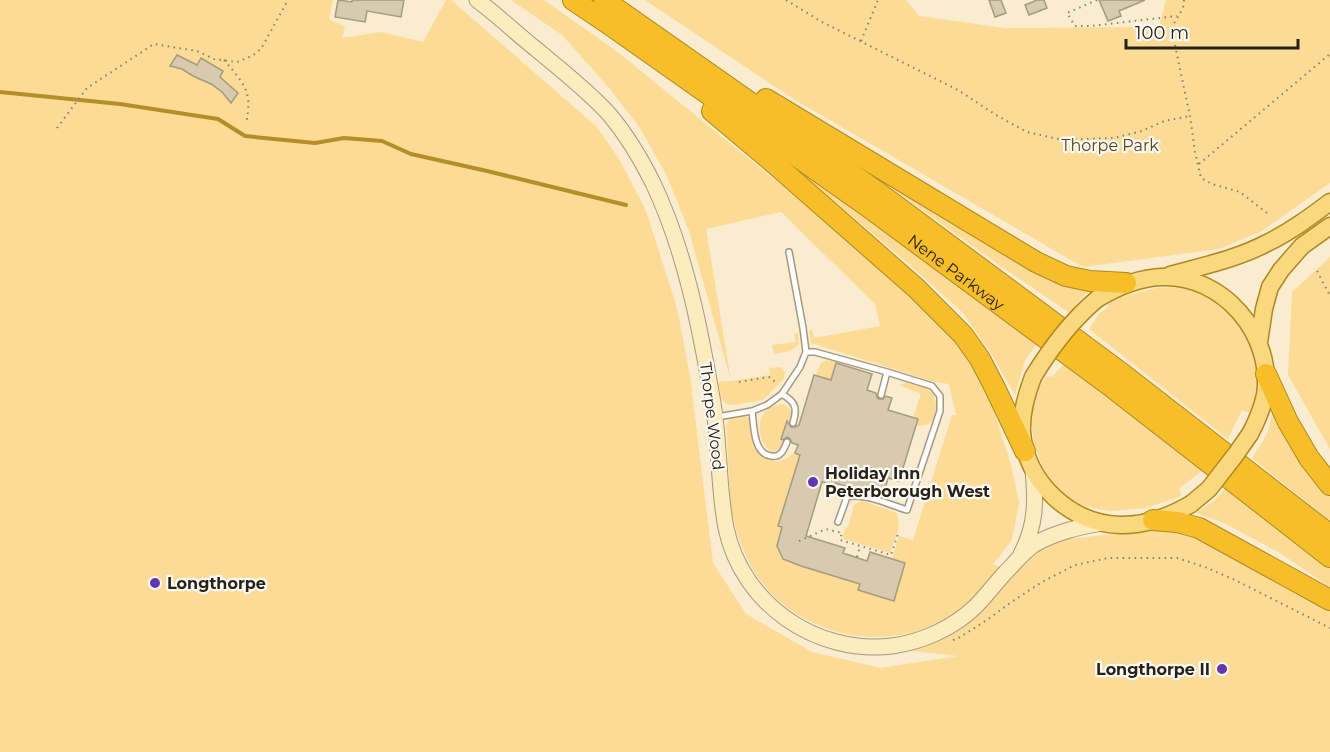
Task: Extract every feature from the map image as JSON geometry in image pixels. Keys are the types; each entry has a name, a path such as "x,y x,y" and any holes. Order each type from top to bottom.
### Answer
{"highway":[{"name":"Nene Parkway","path":"573,0 617,20 888,200 1124,375 1330,535"},
{"name":"Nene Parkway","path":"604,0 617,20 1113,388 1330,557"},
{"path":"617,20 1036,262 1066,276 1126,284"},
{"path":"617,20 776,165 916,288 963,335 980,359 1025,451"},
{"path":"1266,374 1288,422 1309,458 1330,485"},
{"path":"1153,520 1178,522 1199,528 1330,600"}],"main road":[{"path":"1163,277 1184,279 1203,285 1221,295 1237,308 1250,324 1259,342 1266,374 1265,395 1260,415 1250,434 1209,489 1191,504 1173,514 1137,524 1102,523 1074,513 1051,495 1033,470 1025,451 1022,414 1026,395 1032,378 1046,356 1081,312 1111,290 1144,279 1163,277 1233,257 1266,244 1293,229 1330,202"},
{"path":"1259,342 1263,309 1270,286 1302,246 1330,226"}],"street":[{"name":"Thorpe Wood","path":"477,0 586,91 610,116 632,145 653,183 685,267 702,338 716,417 726,530 741,570 771,608 807,632 849,645 894,646 917,641 938,632 974,608 1020,557 1035,545 1075,527 1102,523"},
{"name":"Thorpe Wood","path":"1020,557 1029,540 1033,523 1035,500 1033,470"}],"lane":[{"path":"716,417 752,411 767,405 783,392 800,367 806,352 789,252"},
{"path":"806,352 815,352 932,386 940,396 940,411 907,510 854,495 847,497 838,522"},
{"path":"881,395 887,372"},
{"path":"783,392 795,404 796,415 793,423"},
{"path":"752,411 758,446 763,453 778,456 784,450 787,442"}],"path":[{"path":"57,128 87,88 154,44 197,51 214,58 237,62 252,56 261,48 288,0"},
{"path":"786,0 822,22 957,90 1027,132 1063,140 1114,138 1142,131 1164,121 1190,116"},
{"path":"861,41 878,0"},
{"path":"1097,0 1067,13 1075,26 1177,16"},
{"path":"1184,0 1183,8 1173,25 1173,36 1190,116 1194,152 1202,178 1212,184 1240,192 1267,213"},
{"path":"1198,165 1330,54"},
{"path":"224,60 246,88 249,99 246,124"},
{"path":"1317,271 1330,296"},
{"path":"739,382 770,376 783,392"},
{"path":"799,541 826,529 842,533 840,540 891,555 898,534 901,534"},
{"path":"856,558 860,546"},
{"path":"946,641 957,639 1042,582 1067,569 1108,558 1177,558 1215,572 1330,628"}],"green space":[{"path":"0,0 333,0 329,20 345,26 342,38 381,32 423,42 446,0 451,0 597,127 621,162 646,211 677,308 690,376 713,563 746,614 812,652 881,668 958,656 903,650 947,637 1036,549 1060,540 1156,529 1197,534 1330,610 1330,752 0,752"},
{"path":"511,0 544,0 615,50 812,210 901,286 947,329 965,352 990,398 1011,465 1019,503 1012,540 993,564 1001,567 963,608 924,630 871,637 830,629 810,621 775,598 761,582 744,551 732,515 726,426 730,418 742,415 749,418 756,450 767,459 783,460 796,451 802,455 798,459 779,526 782,527 777,546 783,558 801,566 860,584 858,590 894,601 905,563 892,559 899,536 913,540 952,415 956,415 949,384 935,382 811,343 809,331 812,330 814,338 880,326 875,304 781,212 706,229 731,381 689,231 666,174 640,128 611,90 562,35"},
{"name":"Thorpe Park","path":"645,0 906,0 919,16 1005,28 1159,27 1166,0 1330,0 1330,183 1262,231 1219,249 1083,267 795,100"},
{"path":"763,141 1038,342 1025,360 1015,395 992,355 963,313 910,265"},
{"path":"843,153 975,229 1099,284 1081,298 1071,314"},
{"path":"1330,257 1330,449 1288,375 1292,292"},
{"path":"1187,287 1211,295 1237,313 1253,342 1258,369 1255,402 1249,413 1242,410 1228,439 1089,329 1099,314 1109,306 1106,301 1156,288"},
{"path":"798,333 799,344 794,349 774,354 772,345 796,342 794,334"},
{"path":"827,360 837,362 831,380 816,375 821,363"},
{"path":"1065,363 1205,468 1179,489 1182,496 1145,508 1110,511 1074,504 1055,488 1042,466 1034,443 1030,413 1037,390 1047,376 1052,377"},
{"path":"781,367 785,372 784,379 763,400 734,405 726,404 721,398 718,382 770,375 769,368"},
{"path":"907,382 925,388 933,394 936,412 929,424 915,426 917,419 913,417 921,394 899,385"},
{"path":"782,404 791,410 793,420 785,443 773,452 768,449 761,438 761,419 768,409"},
{"path":"1274,406 1330,490 1330,521 1252,458 1267,434"},
{"path":"1227,486 1330,566 1330,587 1280,553 1224,523 1196,513 1215,500"},
{"path":"862,501 895,512 898,516 897,532 890,553 843,539 854,505"}],"building":[{"path":"338,0 352,2 352,0 404,0 401,17 367,11 365,22 335,17"},
{"path":"989,0 1001,0 1006,13 995,17"},
{"path":"1044,0 1047,8 1029,15 1025,5"},
{"path":"1099,0 1145,0 1119,11 1121,16 1108,21"},
{"path":"177,55 197,65 201,58 223,71 220,77 238,93 231,103 211,84 182,69 170,66"},
{"name":"Holiday Inn Peterborough West","path":"836,363 872,374 867,390 876,393 879,399 886,396 892,398 888,410 918,419 899,481 888,478 883,497 835,483 834,486 822,482 806,536 845,548 843,553 867,561 870,552 905,563 894,601 858,590 860,584 783,559 777,546 782,527 778,526 800,455 795,453 798,445 792,443 787,437 781,439 787,421 791,427 799,425 814,375 831,380"}],"waterway":[{"path":"0,92 120,104 218,119 245,136 315,143 344,138 382,141 411,154 626,205"}],"place":[{"name":"Holiday Inn Peterborough West","path":"813,482"},
{"name":"Longthorpe","path":"155,583"},
{"name":"Longthorpe II","path":"1222,669"}]}
